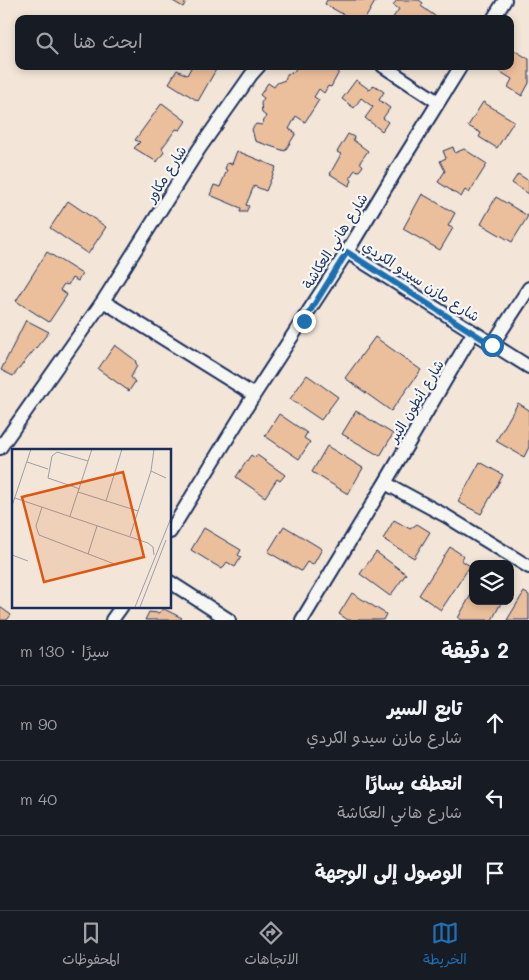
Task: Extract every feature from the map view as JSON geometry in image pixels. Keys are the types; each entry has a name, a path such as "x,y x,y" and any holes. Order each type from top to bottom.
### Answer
{"street":[{"path":"496,15 505,0"},
{"name":"شارع مكاور","path":"0,448 103,301 199,149 255,70"},
{"path":"389,70 438,102"},
{"name":"شارع هاني العكاشة","path":"171,530 254,395 347,252 458,70"},
{"name":"شارع مازن سيدو الكردي","path":"347,252 529,367"},
{"path":"492,345 529,288"},
{"path":"103,301 254,395"},
{"name":"شارع أنطون النبر","path":"302,620 473,333"},
{"path":"385,483 446,516 529,567"},
{"path":"171,583 229,620"},
{"path":"112,620 121,608"}],"building":[{"path":"171,0 187,0 183,7"},
{"path":"327,0 376,0 367,15 344,15 325,4"},
{"path":"397,0 419,0 423,3 421,6 433,15 395,15 399,9 393,5"},
{"path":"514,50 529,59 529,83 522,96 508,87 512,79 499,71 514,70"},
{"path":"177,70 187,75 190,70 216,70 198,101 169,83"},
{"path":"295,70 336,70 339,72 331,87 328,86 324,93 319,89 314,97 319,100 305,122 296,116 289,129 296,133 285,151 255,141 252,129 256,124 262,125 266,116 262,113 261,103 264,98 260,95 268,83 274,87 277,83 285,80 287,74"},
{"path":"356,80 370,90 374,85 384,92 379,100 390,108 383,118 388,122 382,131 365,118 373,107 361,98 354,108 342,99"},
{"path":"483,102 514,121 497,148 479,137 481,133 468,126"},
{"path":"162,103 186,121 180,130 176,129 162,148 164,152 157,162 134,148 140,142 135,140"},
{"path":"348,134 354,137 353,140 368,151 360,162 363,166 359,171 355,170 350,177 352,181 349,186 330,174 341,154 337,152"},
{"path":"453,147 455,153 464,149 487,164 469,193 465,190 461,197 438,182 445,171 440,161 446,158 443,151"},
{"path":"237,151 276,167 266,191 254,186 246,205 249,206 246,212 240,212 241,208 210,195 214,185 220,187 227,170 225,169 227,163 232,164"},
{"path":"518,174 529,181 529,194 512,183"},
{"path":"422,194 455,213 448,226 453,228 440,250 403,229"},
{"path":"496,197 528,216 512,242 481,224"},
{"path":"68,201 106,227 88,254 50,228"},
{"path":"47,252 82,274 78,281 72,278 68,285 64,284 60,290 67,295 49,322 16,301"},
{"path":"26,320 49,332 13,376 1,370"},
{"path":"375,337 421,370 391,411 345,378"},
{"path":"115,345 135,360 137,366 131,377 135,382 129,391 98,369"},
{"path":"307,375 338,397 321,420 290,399"},
{"path":"518,403 529,410 529,447 524,457 496,441"},
{"path":"356,411 393,434 380,456 342,434"},
{"path":"279,414 307,433 304,438 310,442 299,459 265,436"},
{"path":"327,446 363,468 348,494 312,472"},
{"path":"251,455 255,458 257,455 285,475 280,481 277,479 265,497 236,477"},
{"path":"480,462 503,475 481,514 458,502"},
{"path":"394,520 410,529 417,524 430,532 414,558 383,539"},
{"path":"284,526 322,549 313,565 307,562 301,571 268,552"},
{"path":"204,528 241,550 238,555 241,557 235,567 227,562 222,569 191,550"},
{"path":"450,547 464,556 461,560 469,565 469,568 441,610 419,595"},
{"path":"376,552 406,574 390,596 360,574"},
{"path":"524,592 529,595 529,620 507,620"},
{"path":"352,593 386,614 383,620 348,620 339,614"},
{"path":"469,598 469,605 500,605 492,620 462,620 458,618"},
{"path":"0,607 11,615 7,620 0,620"},
{"path":"164,609 182,618 180,620 145,620 149,612 158,613"}],"route":[{"path":"304,321 347,252 492,345"}]}
